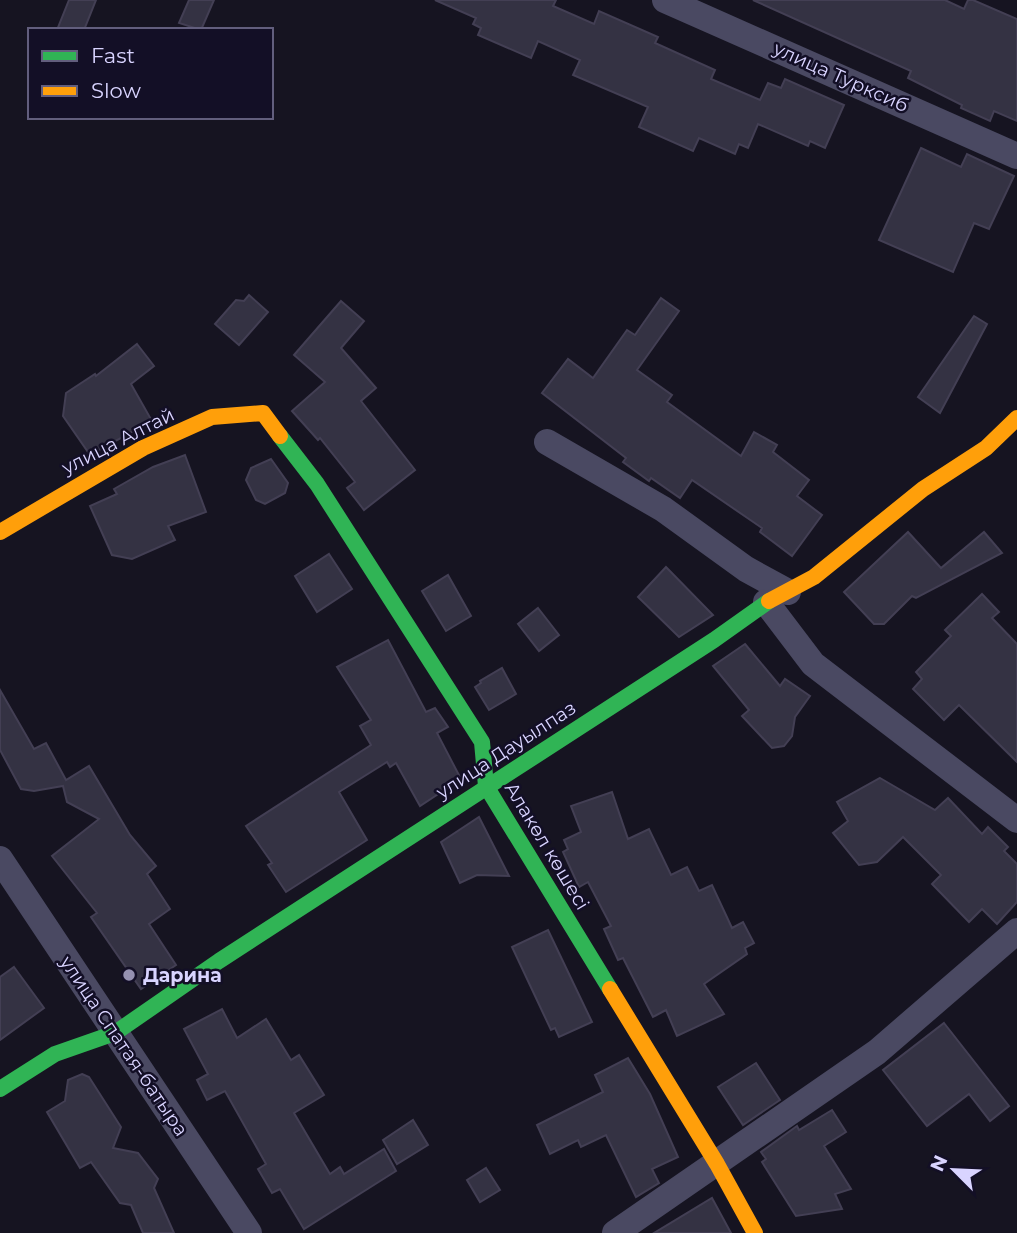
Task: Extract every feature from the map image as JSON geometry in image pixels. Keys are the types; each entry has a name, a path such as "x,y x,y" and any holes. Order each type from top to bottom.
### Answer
{"street":[{"name":"улица Турксиб","path":"665,0 1017,156"},
{"name":"улица Алтай","path":"0,532 46,503 155,443 212,417 263,413"},
{"name":"Алакөл көшесі","path":"263,413 317,484 482,742 486,786 717,1164 755,1233"},
{"name":"улица Дауылпаз","path":"0,1089 55,1054 114,1033 486,786 777,597 814,577 923,489 986,448 1017,418"},
{"path":"547,442 663,509 746,569 777,597 813,664 1017,820"},
{"name":"улица Спатая-батыра","path":"0,859 249,1233"},
{"path":"615,1233 877,1052 1017,931"}],"building":[{"path":"69,0 96,0 85,28 58,28"},
{"path":"189,0 214,0 202,28 179,23"},
{"path":"435,0 556,0 553,6 594,24 599,11 658,37 655,43 715,70 711,79 760,100 768,83 781,88 785,79 844,105 825,148 810,141 808,146 758,124 748,148 739,144 735,154 699,138 693,151 639,127 648,107 573,75 580,60 538,41 531,58 478,35 481,28 473,24 476,18"},
{"path":"753,0 945,0 964,9 968,0 973,0 1017,19 1017,121 994,111 990,121 961,108 962,105 908,78 911,71"},
{"path":"921,148 961,167 967,154 1014,176 989,229 974,223 953,272 879,240"},
{"path":"249,295 268,312 239,345 215,324 236,300 244,301"},
{"path":"661,298 679,311 637,370 672,395 667,402 741,456 754,432 777,445 773,452 809,480 797,496 822,515 792,556 760,532 762,528 692,480 680,498 651,478 649,481 623,462 626,458 542,393 568,359 593,378 627,330 635,335"},
{"path":"341,301 364,321 341,348 376,388 361,401 415,470 364,510 347,488 355,482 320,438 318,440 292,411 325,382 294,355"},
{"path":"974,316 987,324 940,413 918,397"},
{"path":"137,344 154,366 131,384 152,421 90,455 63,416 66,393 95,374 96,376"},
{"path":"185,455 206,512 168,526 175,540 132,559 112,555 90,506 117,494 114,489 153,467"},
{"path":"271,459 288,483 285,493 265,504 256,500 246,480 251,468"},
{"path":"908,532 941,568 984,532 1002,553 916,598 912,596 884,624 874,624 844,592"},
{"path":"329,554 352,589 317,612 295,576"},
{"path":"666,567 713,615 679,637 638,597"},
{"path":"448,575 471,616 446,631 422,591"},
{"path":"982,594 999,612 992,618 1017,644 1017,762 959,705 944,720 913,689 922,679 916,672 951,636 945,630"},
{"path":"538,608 559,635 539,651 518,624"},
{"path":"388,640 426,712 435,708 448,727 437,733 461,779 420,806 396,763 390,767 387,762 339,792 367,840 286,892 268,865 272,863 246,826 371,745 360,726 371,720 337,667"},
{"path":"745,644 780,686 785,679 810,696 795,717 792,736 784,746 772,748 742,716 749,710 713,666"},
{"path":"502,668 516,694 489,710 475,687"},
{"path":"0,690 34,749 46,743 66,780 89,766 130,835 156,866 147,874 170,909 149,924 176,965 141,989 91,917 97,913 52,856 99,819 67,802 63,786 34,791 21,789 0,750"},
{"path":"880,778 935,810 948,798 982,834 988,827 1008,847 1004,851 1017,864 1017,902 997,924 982,909 969,922 932,884 941,875 903,837 877,862 859,865 833,833 848,821 837,802"},
{"path":"612,792 628,839 649,829 671,875 687,867 699,891 712,885 732,928 743,922 754,943 745,948 747,954 704,984 724,1014 677,1036 666,1010 653,1017 623,958 618,960 604,929 611,926 588,882 579,887 563,852 568,849 564,840 581,832 571,806"},
{"path":"479,817 509,876 477,875 460,883 441,842"},
{"path":"548,930 592,1022 559,1037 555,1028 551,1030 512,947"},
{"path":"14,967 44,1008 0,1040 0,977"},
{"path":"222,1009 237,1038 266,1019 291,1060 299,1055 324,1095 294,1113 330,1174 340,1167 344,1174 384,1149 396,1171 304,1229 280,1189 272,1193 258,1169 266,1164 225,1091 207,1100 197,1080 208,1074 184,1029"},
{"path":"944,1023 1009,1106 990,1121 969,1094 927,1126 883,1070"},
{"path":"628,1058 650,1094 678,1157 652,1169 659,1183 636,1197 606,1135 581,1147 578,1140 550,1154 537,1125 603,1092 595,1075"},
{"path":"756,1063 780,1100 743,1125 718,1087"},
{"path":"82,1074 89,1077 121,1127 113,1148 138,1153 158,1179 154,1188 174,1233 143,1233 131,1205 120,1203 91,1162 80,1168 47,1112 65,1101 68,1080"},
{"path":"832,1110 846,1132 824,1146 851,1189 835,1194 842,1209 796,1216 762,1162 766,1159 761,1152 797,1126 799,1130"},
{"path":"413,1120 428,1145 397,1164 383,1140"},
{"path":"486,1168 500,1190 480,1202 467,1180"},
{"path":"712,1198 731,1233 654,1233"}],"traffic: fast":[{"path":"280,436 317,484 482,742 486,786 610,989"},
{"path":"0,1089 55,1054 115,1033 219,961 714,640 769,601"}],"traffic: slow":[{"path":"0,532 143,448 212,417 263,413 280,436"},
{"path":"769,601 814,577 923,489 986,448 1017,418"},
{"path":"610,989 717,1164 755,1233"}],"place":[{"name":"Дарина","path":"129,975"}]}
